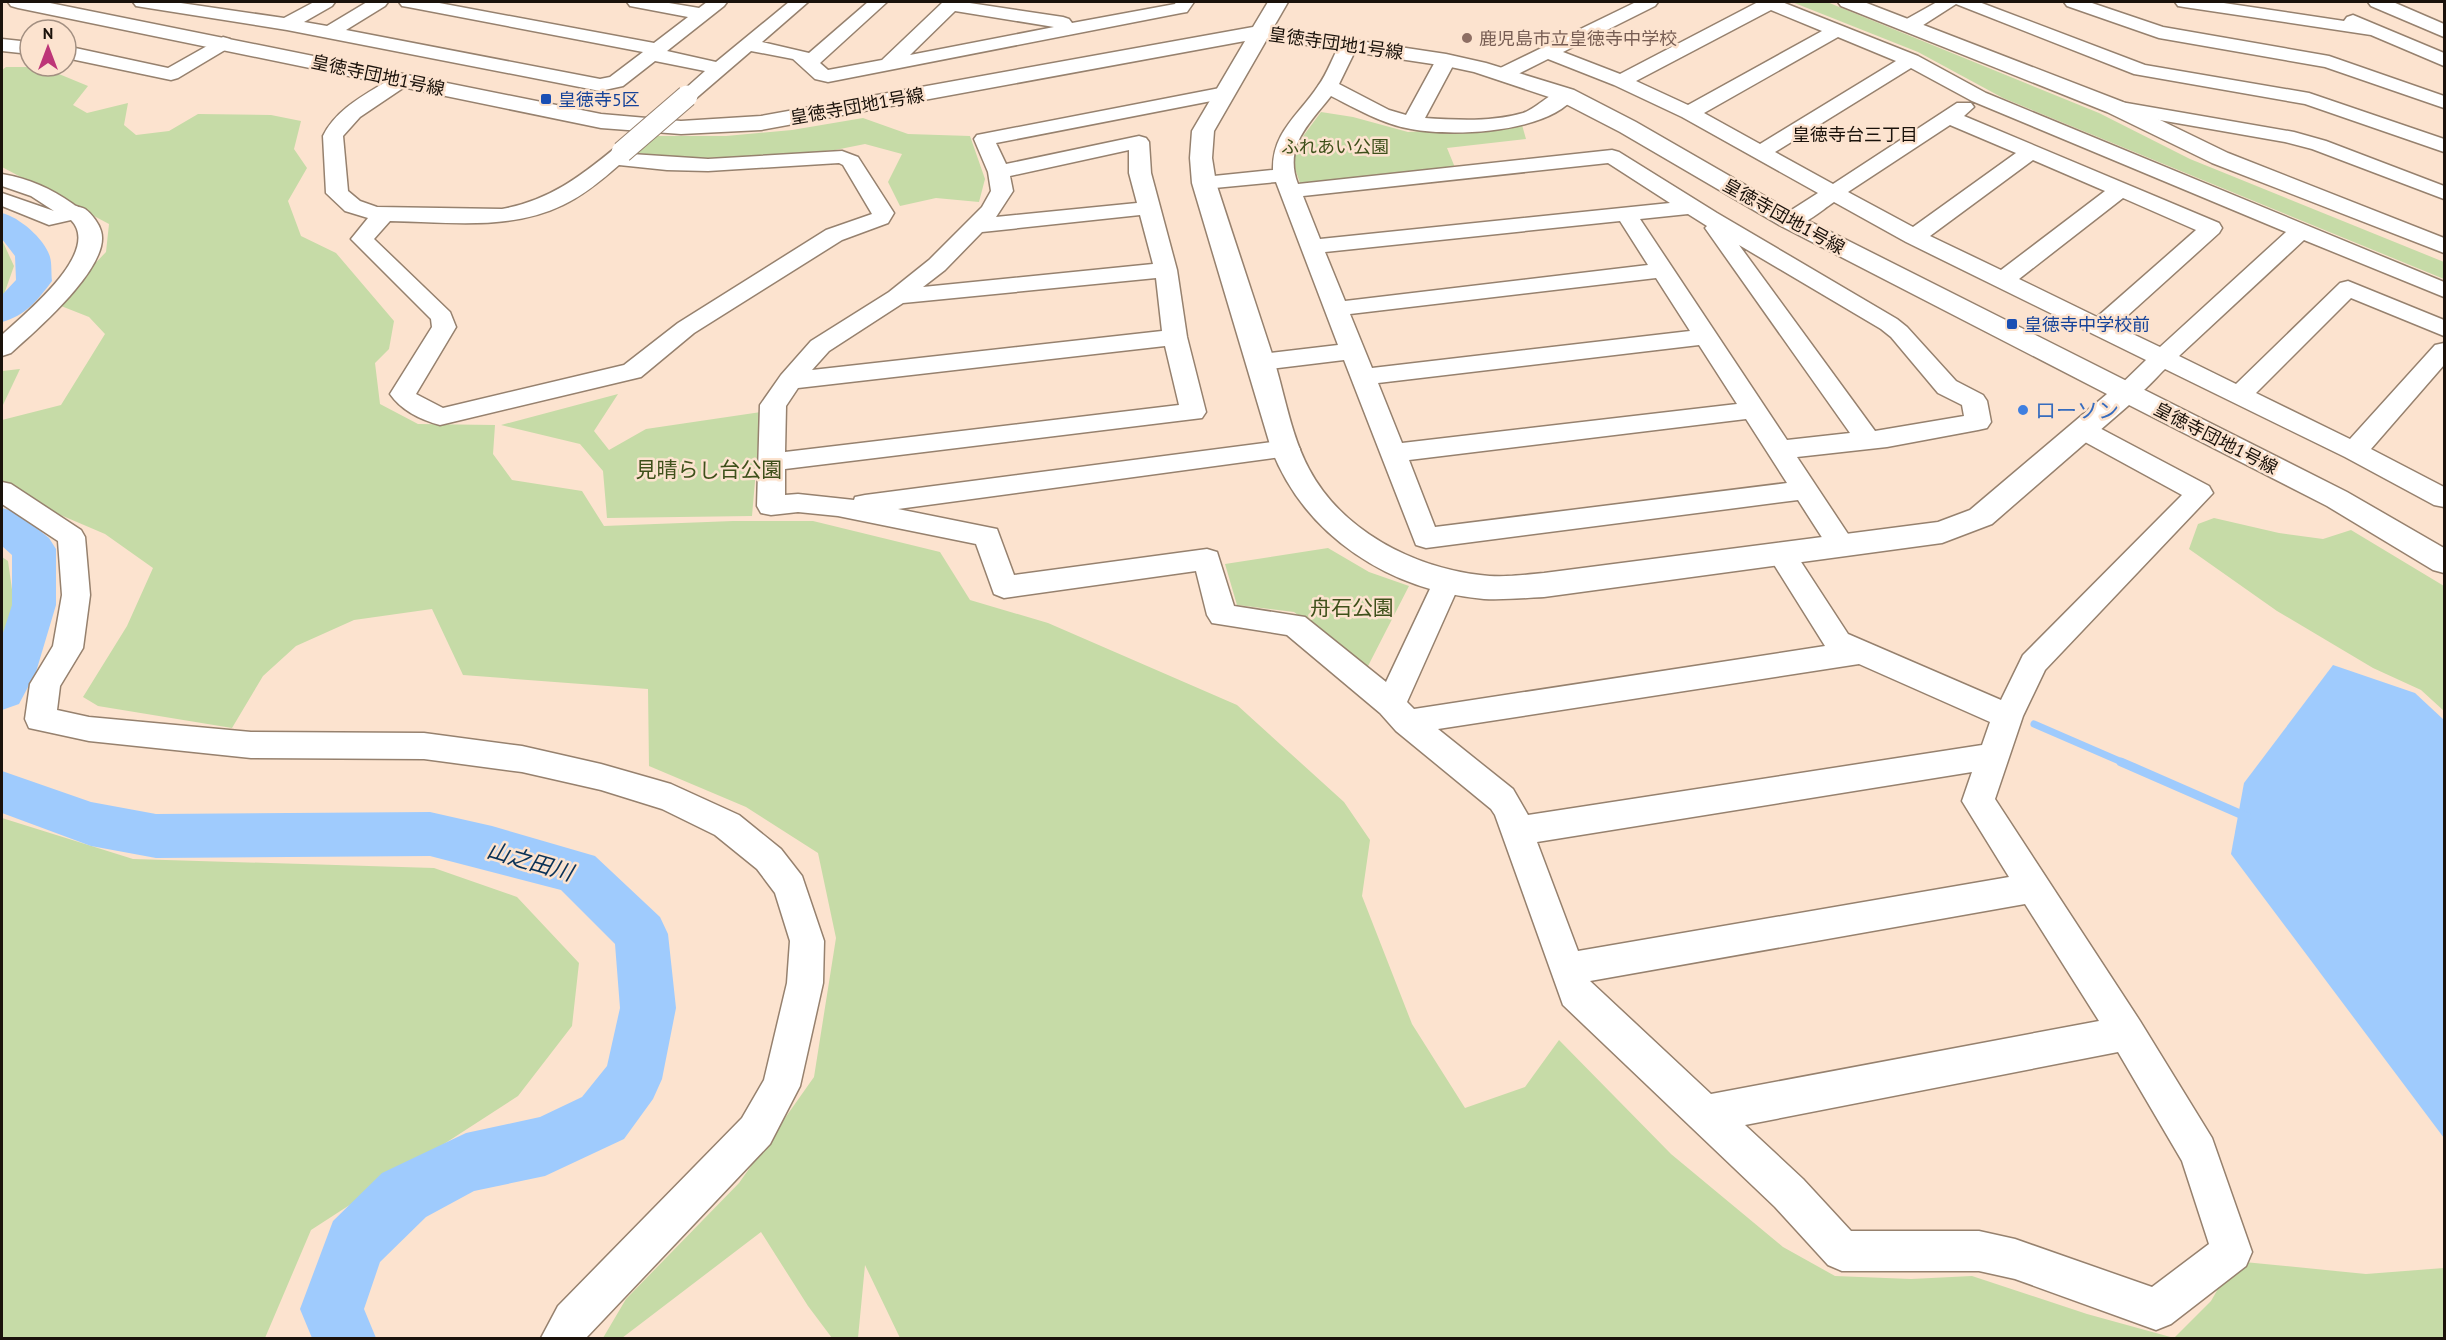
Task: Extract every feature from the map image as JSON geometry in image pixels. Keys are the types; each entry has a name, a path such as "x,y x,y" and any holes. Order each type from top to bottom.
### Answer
{"street":[{"name":"皇徳寺団地1号線","path":"18,2 626,125 662,128 761,123 1261,32 1446,60 1503,74 1566,96 1628,127 1790,221 2337,499 2445,562"},
{"path":"142,2 287,24 600,86 616,81 718,2"},
{"path":"287,24 326,2"},
{"path":"330,32 379,2"},
{"path":"408,2 654,52 720,68"},
{"path":"636,2 702,14"},
{"path":"402,80 346,119 335,130 333,136 337,193 354,208 369,213 502,216 520,213 540,209 574,192 799,2"},
{"path":"809,63 878,2"},
{"path":"747,45 799,55 822,75 828,76 1181,8 1185,2"},
{"path":"1278,2 1203,131 1201,158 1204,183 1287,449 1297,473 1327,518 1349,537 1374,553 1403,567 1447,581 1483,587 1545,585 1942,532 1982,517 2125,393 2300,231"},
{"path":"1503,74 1649,2"},
{"path":"1621,81 1768,2 1911,60 1980,97 2445,290"},
{"path":"1848,2 2115,107 2220,158 2445,246"},
{"path":"1910,25 1949,2"},
{"path":"1964,2 2141,70 2309,99 2445,146"},
{"path":"2073,2 2159,32 2329,62 2445,102"},
{"path":"2184,2 2235,6 2370,30"},
{"path":"2378,2 2445,31"},
{"path":"889,64 952,3 1084,27"},
{"path":"2323,5 2370,30 2445,60"},
{"path":"1689,113 1837,30"},
{"path":"78,55 171,74 223,43"},
{"path":"2,45 18,47"},
{"path":"1349,45 1328,86 1290,130 1284,147 1288,183 1426,538 1805,490"},
{"path":"1547,52 1621,81 1689,113 1832,194 1914,237 2354,451 2445,498"},
{"path":"1412,123 1446,60"},
{"path":"1759,153 1911,60"},
{"path":"1328,86 1382,114 1412,123 1461,124 1521,119 1532,117 1566,96"},
{"path":"1225,93 984,140 999,172 1002,191 991,210 937,265 897,297 820,346 773,405 771,506 798,502 838,507 987,536 1004,587 1207,559 1222,615 1295,625 1502,799 1509,809 1576,993 1789,1192 1842,1251 1979,1251 2016,1259 2156,1309 2232,1252 2198,1152 2127,1033 1978,801 2008,716 2034,663 2200,493 2083,430"},
{"path":"1790,221 1980,97"},
{"path":"2115,107 2287,136 2319,145 2445,193"},
{"path":"1949,117 2211,228 2099,328"},
{"path":"772,462 1193,412 1175,337 1166,270 1140,173 1139,142 999,172"},
{"path":"1914,237 2031,152"},
{"path":"384,214 362,239 441,317 444,327 403,394 407,400 440,417 632,371 686,328 845,229 880,218 884,213 851,161 842,157 708,165 667,164 618,155"},
{"path":"1204,183 1288,183 1612,156 1700,213 1889,324 1899,332 1947,387 1974,401 1978,422 1868,440 1779,450"},
{"path":"2,180 41,191 58,202 70,214"},
{"path":"2002,280 2120,190"},
{"path":"2,199 49,218 76,213 88,224 91,240 86,257 55,297 2,348"},
{"path":"975,226 1150,208"},
{"path":"1312,247 1626,214 1700,213"},
{"path":"1700,213 1868,440"},
{"path":"1626,214 1842,546"},
{"path":"897,297 1166,270"},
{"path":"1336,309 1663,270"},
{"path":"2239,395 2348,288 2445,329"},
{"path":"790,381 1175,337"},
{"path":"1362,377 1706,337"},
{"path":"2354,451 2445,350"},
{"path":"1261,362 1352,351"},
{"path":"1393,453 1754,410"},
{"path":"838,507 1287,449"},
{"path":"2,491 71,537 76,595 68,648 45,684 40,719 88,729 250,745 424,746 522,759 567,769 671,798 727,825 769,859 790,887 807,941 805,983 781,1086 756,1131 573,1321 562,1338"},
{"path":"1782,555 1838,642 2008,716"},
{"path":"1399,713 1447,581"},
{"path":"1399,713 1862,652"},
{"path":"1517,831 1992,756"},
{"path":"1568,969 2033,888"},
{"path":"1706,1114 2127,1033"}],"green space":[{"path":"1792,2 1827,2 2099,113 2190,159 2444,262 2444,279 2003,98 1918,52"},
{"path":"6,67 18,67 18,78 69,78 88,86 73,105 87,113 128,103 124,125 136,135 169,131 198,114 271,115 301,121 294,149 307,168 288,201 301,236 336,253 394,321 389,349 375,363 380,404 418,424 495,425 493,454 512,480 582,491 604,526 733,521 813,521 940,552 970,600 1048,623 1237,705 1344,802 1370,840 1362,896 1412,1024 1465,1108 1525,1087 1559,1040 1671,1154 1783,1247 1835,1276 1911,1279 1972,1276 2087,1314 2174,1338 900,1338 865,1265 858,1338 832,1338 808,1306 761,1232 622,1338 603,1338 626,1299 739,1183 814,1077 836,938 818,853 746,807 649,766 648,689 463,675 432,609 354,620 296,646 263,676 232,728 98,706 83,697 127,626 153,568 105,534 16,496 2,485 2,420 61,405 105,334 89,317 56,304 106,252 109,224 2,167 2,70"},
{"name":"ふれあい公園","path":"1321,112 1353,117 1408,132 1522,125 1526,139 1447,148 1456,170 1300,183 1292,160 1295,147"},
{"path":"863,118 908,134 970,136 985,179 979,202 936,198 900,206 888,182 902,154 865,144 835,150 767,156 700,158 633,153 656,136 726,136 792,130"},
{"path":"2,240 14,266 2,300"},
{"path":"20,369 2,407 2,371"},
{"name":"見晴らし台公園","path":"618,394 594,431 609,450 646,429 761,412 752,516 607,518 603,471 580,444 501,425"},
{"path":"2214,518 2279,533 2323,539 2351,530 2444,586 2444,711 2421,690 2373,668 2277,611 2189,549 2198,524"},
{"name":"舟石公園","path":"1328,548 1369,572 1409,586 1367,668 1294,612 1237,605 1225,564"},
{"path":"2,557 8,561 15,611 2,640"},
{"path":"2,818 133,859 434,868 517,897 579,963 572,1026 518,1096 311,1230 265,1338 2,1338"},
{"path":"2234,1261 2366,1274 2444,1268 2444,1338 2174,1338 2211,1301"}],"water":[{"path":"2333,665 2415,693 2444,720 2444,1138 2231,854 2244,783"}],"waterway":[{"name":"山之田川","path":"2,223 12,230 32,255 34,281 16,302 2,311"},
{"name":"山之田川","path":"2,523 34,549 34,605 13,672 2,691"},
{"path":"2034,724 2124,763"},
{"path":"2121,762 2247,817"},
{"name":"山之田川","path":"2,792 91,824 156,836 430,834 492,848 577,872 641,934 648,1008 633,1079 603,1118 545,1146 466,1163 404,1195 355,1243 332,1309 344,1338"}],"place":[{"name":"鹿児島市立皇徳寺中学校","path":"1467,38"},
{"name":"皇徳寺5区","path":"546,99"},
{"name":"皇徳寺中学校前","path":"2012,324"},
{"name":"ローソン","path":"2023,410"}],"district":[{"name":"皇徳寺台三丁目","path":"1855,134"}]}
